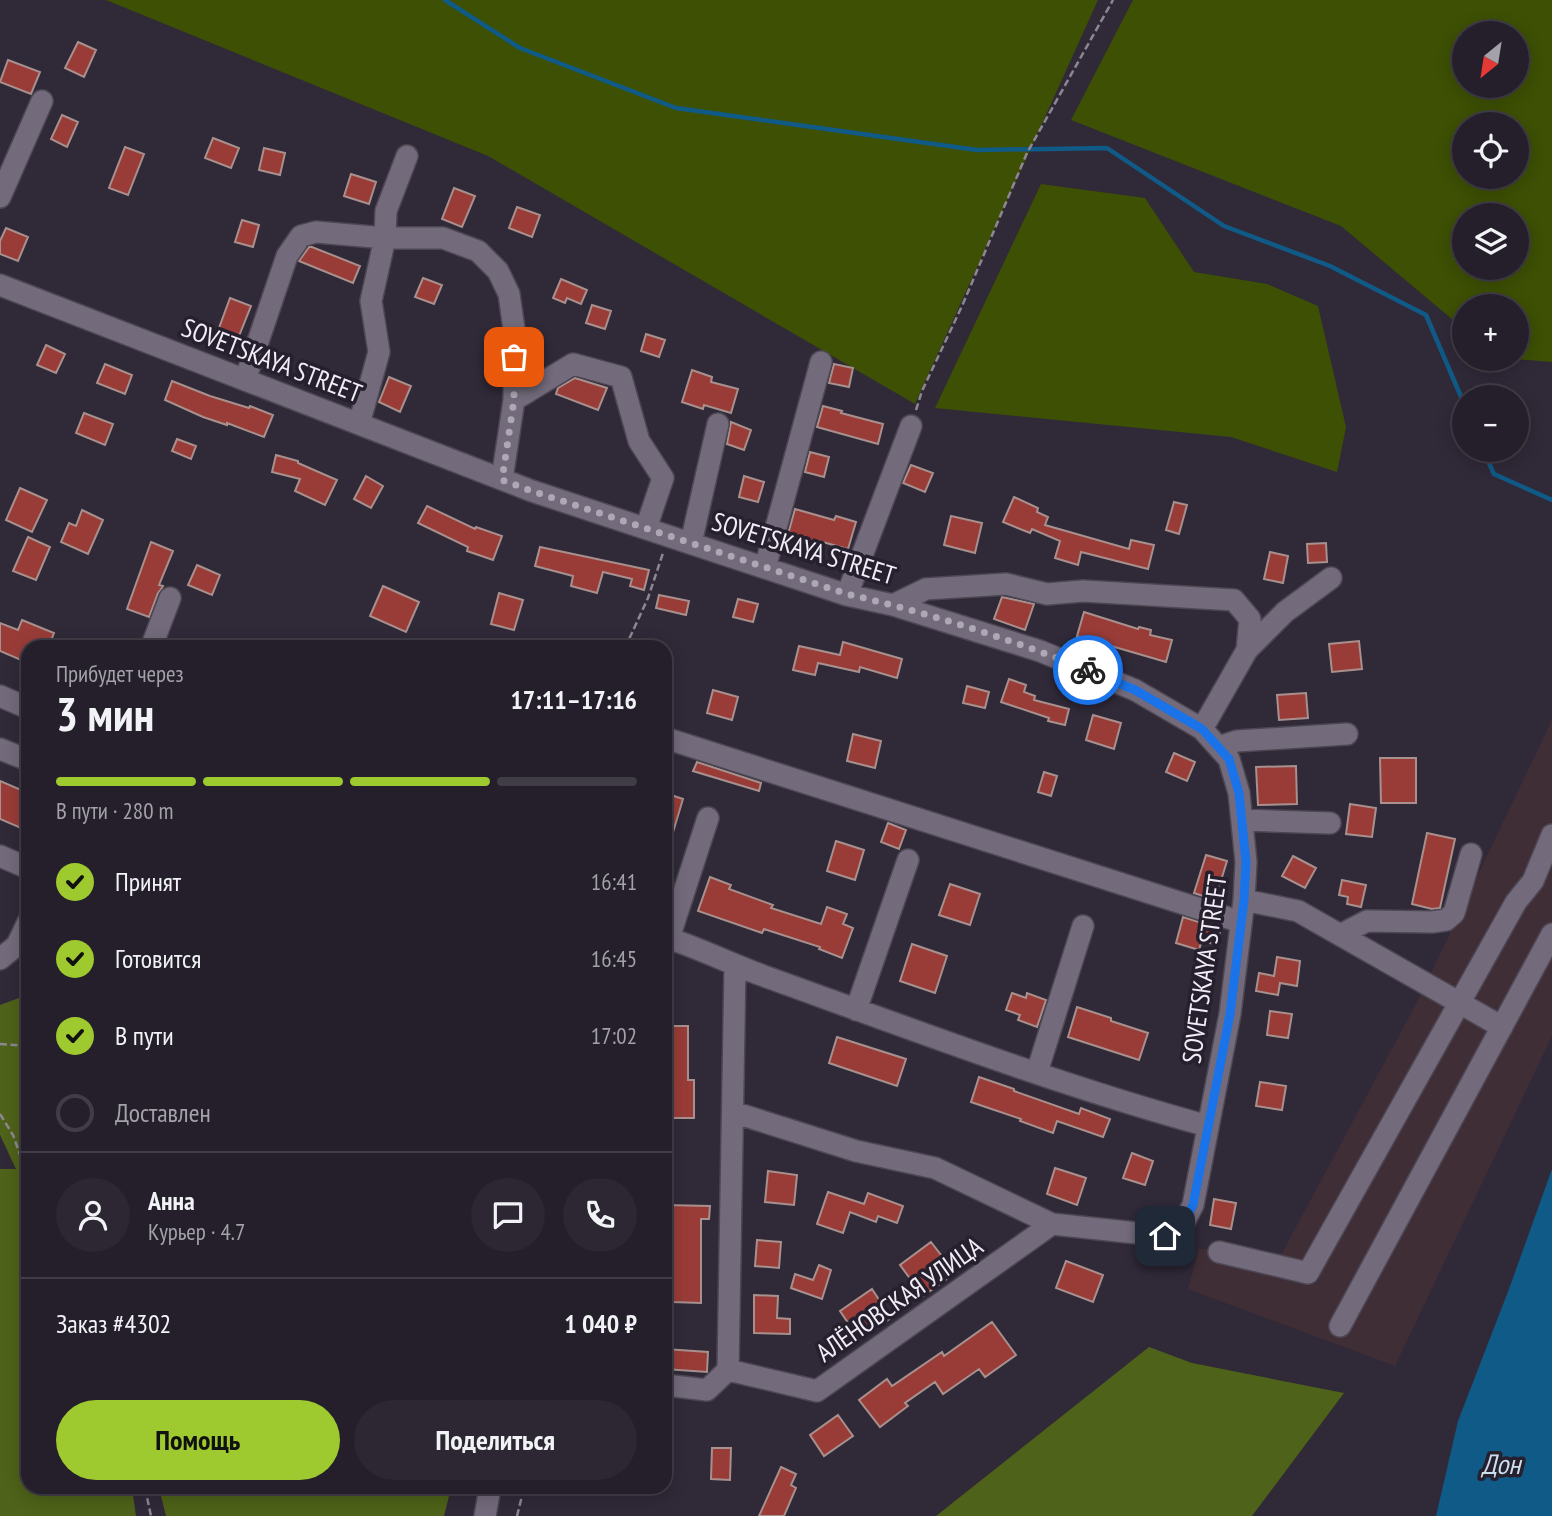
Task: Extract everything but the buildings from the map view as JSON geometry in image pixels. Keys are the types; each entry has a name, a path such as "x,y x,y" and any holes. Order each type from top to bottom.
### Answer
{"street":[{"path":"0,197 42,101"},
{"path":"359,424 379,352 371,301 385,238 386,211 407,156"},
{"path":"246,380 286,256 301,236 316,232 385,238 443,238 478,251 498,271 509,294 515,335 514,400 502,480"},
{"name":"SOVETSKAYA STREET","path":"0,285 502,480 765,568 1040,651 1135,690 1202,729 1229,759 1239,793 1246,862 1230,1014 1208,1126"},
{"path":"765,568 821,362"},
{"path":"514,400 573,364 621,377 639,441 663,478 646,528"},
{"path":"691,543 718,424"},
{"path":"847,594 911,426"},
{"path":"1202,729 1247,650 1285,612 1331,578"},
{"path":"893,605 926,589 1006,584 1046,594 1083,591 1234,600 1250,619 1247,650"},
{"path":"154,640 170,598"},
{"path":"0,696 21,705"},
{"path":"1219,747 1237,741 1347,734"},
{"path":"672,740 1241,922"},
{"path":"0,748 21,757"},
{"path":"672,922 708,818"},
{"path":"1242,820 1330,823"},
{"path":"1219,1252 1308,1273 1516,902 1543,885 1552,835"},
{"path":"1340,935 1367,921 1432,922 1446,919 1454,913 1471,854"},
{"path":"0,856 21,864"},
{"path":"856,1010 908,860"},
{"path":"1244,900 1297,911 1502,1027"},
{"path":"1037,1072 1083,926"},
{"path":"1340,1326 1552,934"},
{"path":"0,959 17,945 21,937"},
{"path":"672,939 735,966 947,1043 1141,1107 1208,1126 1193,1205 1180,1230 1165,1236 1052,1224 935,1168 856,1151 733,1112"},
{"path":"672,1386 707,1390 728,1370 735,966"},
{"name":"АЛЁНОВСКАЯ УЛИЦА","path":"728,1370 817,1391 1052,1224"},
{"path":"485,1516 489,1494"}],"path":[{"path":"911,426 922,391 962,306 1024,161 1112,0"},
{"path":"629,640 648,598 668,536"},
{"path":"0,1044 21,1046"},
{"path":"0,1114 13,1135 21,1157"},
{"path":"146,1494 151,1516"},
{"path":"517,1516 522,1494"}],"shaded area":[{"path":"1552,720 1552,1036 1395,1366 1188,1289 1199,1249 1282,1253 1416,1004"}],"green space":[{"path":"106,0 1098,0 915,404 488,156"},
{"path":"1133,0 1552,0 1552,362 1529,360 1529,294 1452,294 1452,319 1341,226 1071,120"},
{"path":"1041,184 1145,198 1194,272 1267,284 1318,306 1346,427 1337,472 1231,437 935,408"},
{"path":"21,997 21,1494 133,1494 136,1516 0,1516 0,1169 16,1169 0,1135 0,1005"},
{"path":"1149,1347 1192,1363 1344,1393 1252,1516 936,1516"},
{"path":"160,1494 450,1494 444,1516 166,1516"}],"water":[{"name":"Дон","path":"1552,1169 1552,1516 1436,1516 1458,1421"}],"waterway":[{"path":"445,0 520,48 676,108 977,150 1107,148 1224,226 1330,266 1426,315 1456,385"},
{"path":"1488,462 1494,474 1552,500"}],"way so far":[{"path":"514,357 514,400 502,480 847,594 893,605 1040,651 1088,670"}],"route":[{"path":"1088,670 1135,690 1202,729 1229,759 1239,793 1246,862 1230,1014 1193,1205 1180,1230 1165,1236"}]}
